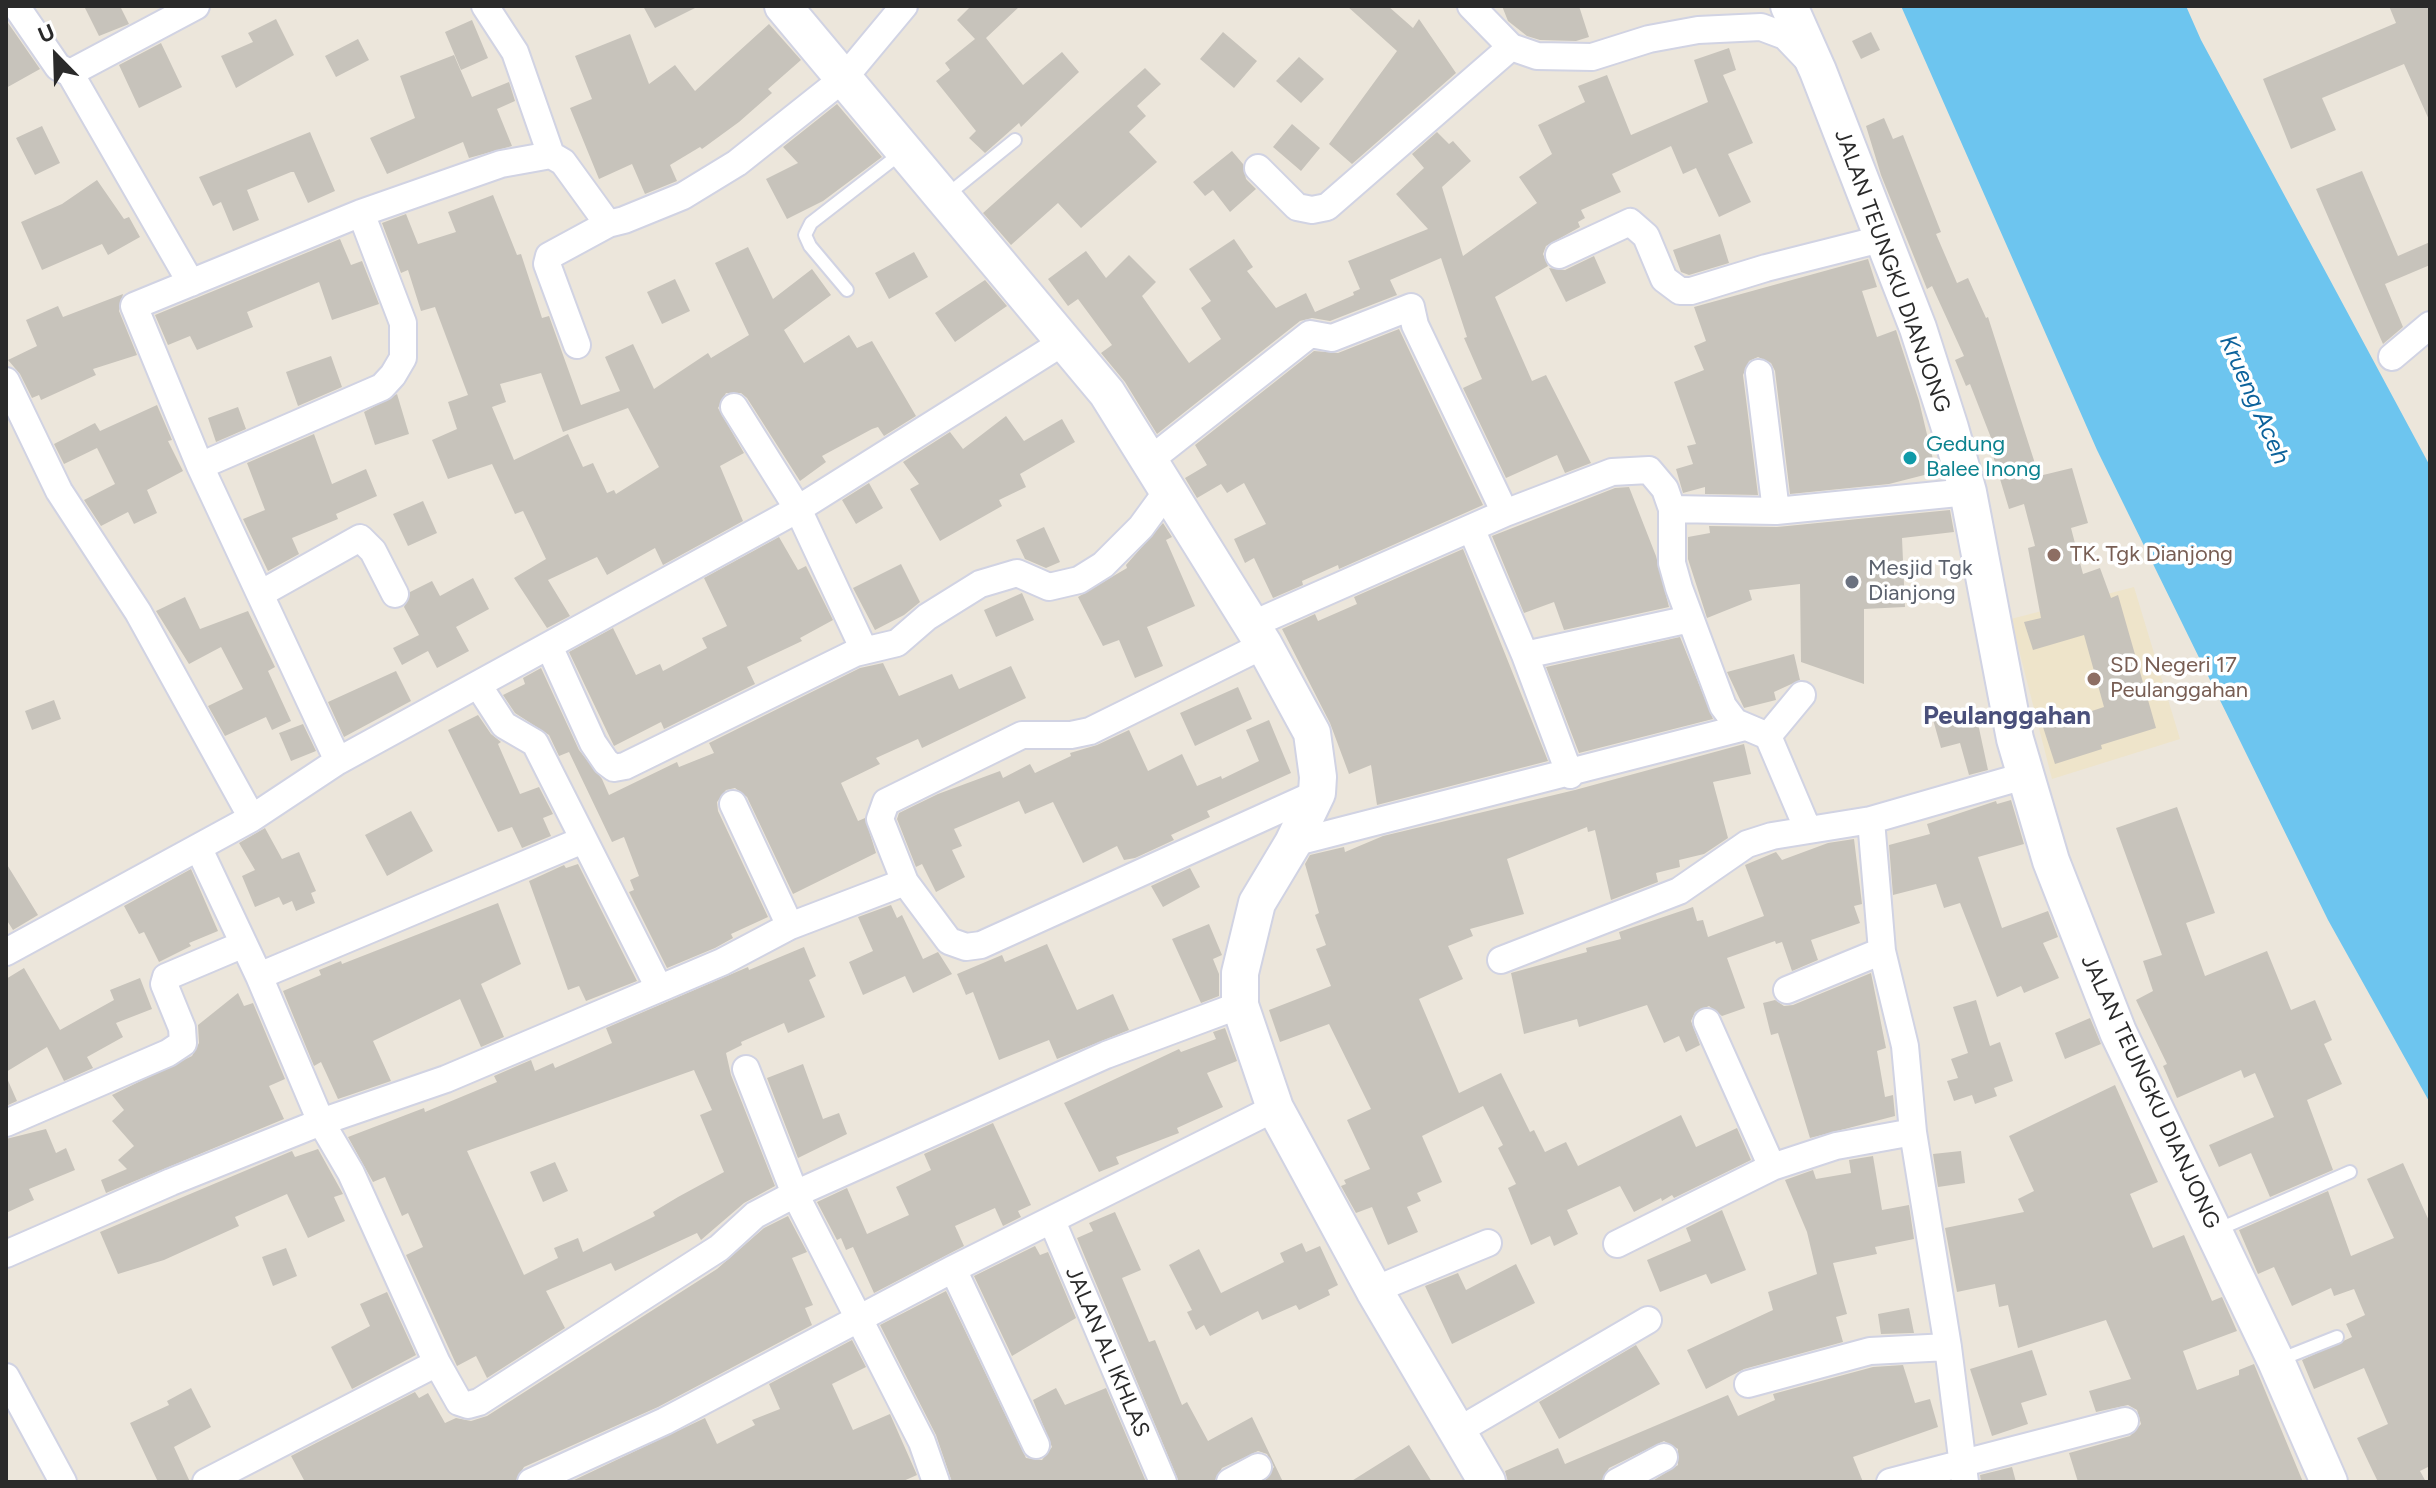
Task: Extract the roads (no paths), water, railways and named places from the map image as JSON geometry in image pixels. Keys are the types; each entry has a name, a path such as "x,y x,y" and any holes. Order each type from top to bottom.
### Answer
{"street":[{"path":"16,6 58,67 70,73 191,283"},
{"path":"70,73 196,6"},
{"path":"485,6 515,52 551,155"},
{"path":"783,6 1107,393 1258,635 1312,733 1317,793 1293,843 1257,903 1242,961 1240,1005 1275,1108 1374,1290 1487,1482"},
{"path":"577,345 547,264 549,256 608,224 683,196 737,163 844,78 904,6"},
{"path":"1471,6 1511,47 1537,56 1592,57 1649,39 1698,30 1761,27 1785,36 1818,71"},
{"name":"JALAN TEUNGKU DIANJONG","path":"1789,6 1818,71 1918,328 1968,492 2024,776 2051,861 2112,1017 2276,1361 2329,1482"},
{"path":"1258,168 1297,207 1312,210 1327,207 1511,47"},
{"path":"338,761 200,466 134,306 361,213 501,164 551,155 563,162 608,224"},
{"path":"200,466 382,387 393,375 403,358 403,323 361,213"},
{"path":"1559,255 1630,222 1646,236 1664,279 1680,291 1691,291 1881,239"},
{"path":"549,646 593,743 614,768 625,766 864,650 897,643 927,617 980,584 1017,573 1049,587 1079,580 1103,565 1141,527 1159,475 1310,334 1332,338 1411,307 1415,325 1505,513"},
{"path":"2392,357 2430,325"},
{"path":"6,952 199,849 338,761 798,509 1065,341"},
{"path":"1759,373 1776,511"},
{"path":"6,381 59,491 138,612 252,818"},
{"path":"734,407 798,509 864,650"},
{"path":"1317,793 981,945 966,947 949,941 905,882 880,819 886,802 1022,735 1071,735 1090,731 1258,635 1471,528 1612,472 1636,469 1649,470 1660,478 1672,509 1672,563 1723,706 1735,722 1756,732 1808,830"},
{"path":"1672,509 1776,511 1968,492"},
{"path":"1471,528 1525,655 1570,775"},
{"path":"260,594 360,538 373,551 395,594"},
{"path":"1525,655 1690,619"},
{"path":"478,685 504,725 535,743 659,988"},
{"path":"1293,843 1756,732 1802,695"},
{"path":"1501,960 1679,891 1747,844 1871,820 2024,776"},
{"path":"733,804 790,926"},
{"path":"1871,820 1882,951 1905,1046 1913,1132 1948,1347 1963,1473"},
{"path":"259,976 583,840"},
{"path":"199,849 259,976 321,1122 351,1173 437,1363 459,1402 468,1405 479,1402 719,1248 755,1215 795,1194 1106,1055 1240,1005"},
{"path":"6,1254 171,1182 321,1122 446,1079 722,962 790,926 905,882"},
{"path":"6,1123 168,1053 183,1043 182,1028 164,984 166,977 244,944"},
{"path":"1787,990 1882,951"},
{"path":"1707,1022 1772,1167"},
{"path":"746,1069 795,1194 922,1442 928,1479"},
{"path":"531,1482 665,1421 953,1269 1275,1108"},
{"path":"1617,1244 1772,1167 1836,1146 1913,1132"},
{"name":"JALAN AL IKHLAS","path":"1052,1221 1163,1482"},
{"path":"1374,1290 1488,1243"},
{"path":"953,1269 1036,1445"},
{"path":"1456,1432 1648,1320"},
{"path":"1748,1384 1870,1351 1948,1347"},
{"path":"206,1482 437,1363"},
{"path":"6,1377 63,1482"},
{"path":"1890,1482 1963,1473 2125,1421"},
{"path":"1617,1482 1664,1457"},
{"path":"1230,1482 1258,1467"}],"lane":[{"path":"944,197 1015,140"},
{"path":"847,290 810,246 805,235 811,223 906,150"},
{"path":"2214,1232 2350,1172"},
{"path":"2276,1361 2337,1337"}],"water":[{"name":"Krueng Aceh","path":"1901,6 2186,6 2201,40 2430,466 2430,1103 2328,920 2097,450"}],"place":[{"name":"Gedung Balee Inong","path":"1910,458"},
{"name":"TK. Tgk Dianjong","path":"2054,555"},
{"name":"Mesjid Tgk Dianjong","path":"1852,582"},
{"name":"SD Negeri 17 Peulanggahan","path":"2094,679"}],"district":[{"name":"Peulanggahan","path":"2007,716"}]}
